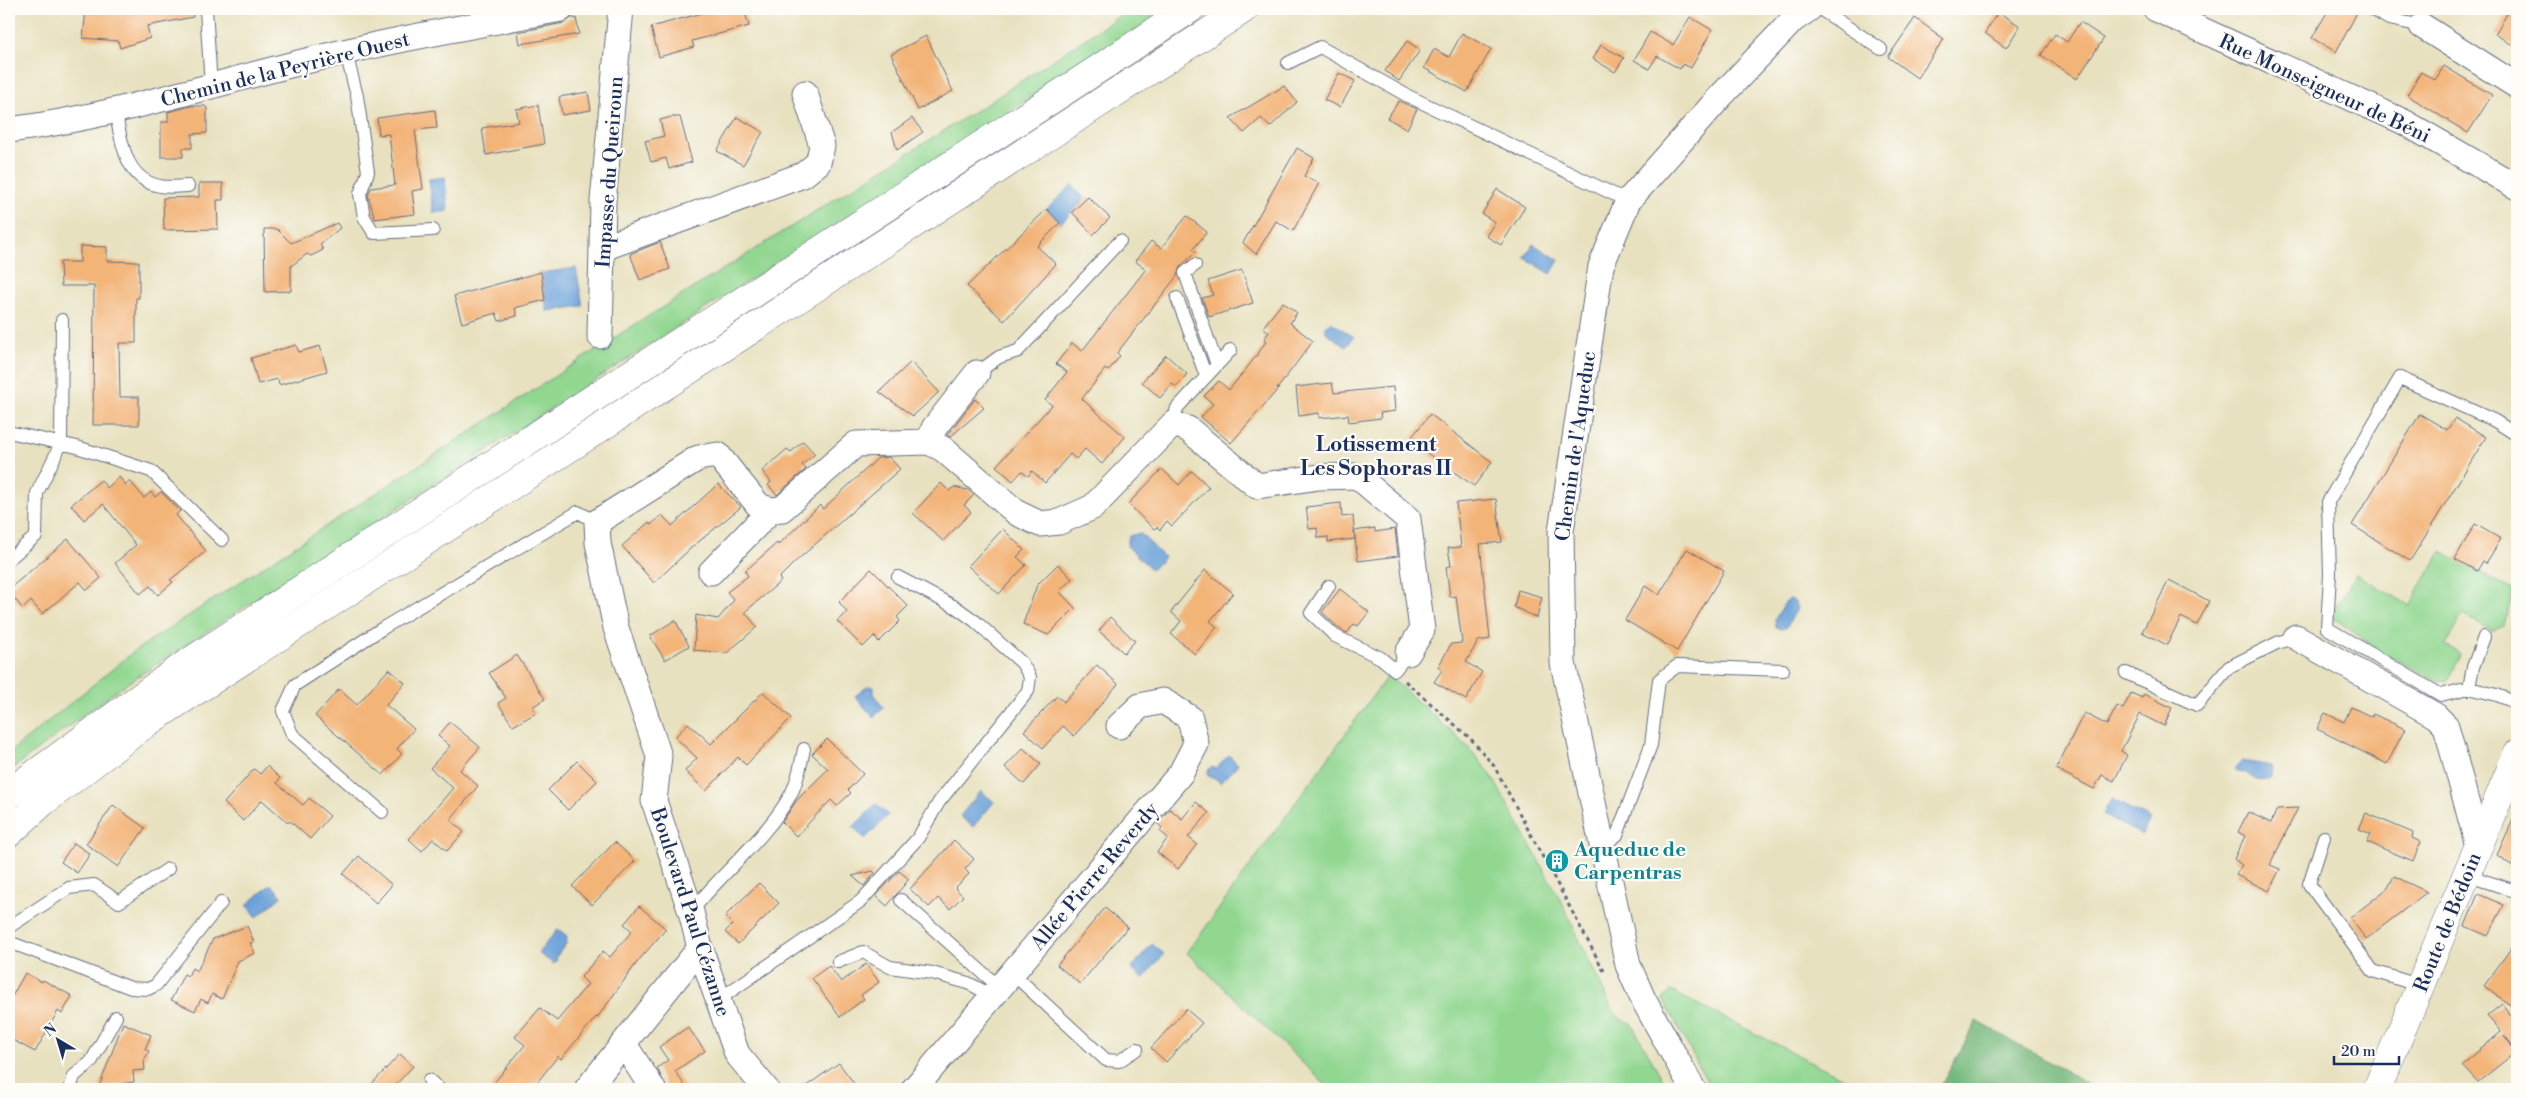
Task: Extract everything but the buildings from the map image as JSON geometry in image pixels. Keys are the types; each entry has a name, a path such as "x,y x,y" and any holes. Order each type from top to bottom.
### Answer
{"main road":[{"path":"9,795 25,780 183,666 1190,9"},
{"path":"9,833 43,802 148,722 1244,9"},
{"name":"Route de Bédoin","path":"2377,1089 2517,754"}],"street":[{"name":"Chemin de la Peyrière Ouest","path":"9,130 42,126 115,111 346,52 515,13 561,9"},
{"name":"Impasse du Queiroun","path":"600,336 603,248 602,202 621,9"},
{"name":"Chemin de l'Aqueduc","path":"1693,1089 1643,999 1628,965 1563,663 1561,531 1601,266 1628,201 1719,98 1793,20 1809,9"},
{"name":"Rue Monseigneur de Béni","path":"2156,9 2404,122 2517,187"},
{"path":"2422,26 2517,86"},
{"path":"603,248 803,175 818,163 822,146 805,93"},
{"path":"929,442 934,428 977,373"},
{"path":"597,522 698,458 718,455 759,506 771,510 782,509 856,444 929,442 943,450 1017,513 1040,524 1059,522 1093,507 1173,424 1188,429 1257,486 1319,477 1357,476 1408,519 1422,630 1408,653"},
{"path":"711,572 771,510"},
{"name":"Boulevard Paul Cézanne","path":"597,522 598,543 616,628 659,756 654,801 700,948 737,1054 766,1089"},
{"path":"2296,637 2436,716 2446,726 2478,846"},
{"name":"Allée Pierre Reverdy","path":"914,1089 1181,773 1196,744 1190,718 1163,701 1140,706 1120,726"},
{"path":"587,1089 700,948"},
{"path":"624,1044 653,1089"}],"lane":[{"path":"206,9 211,86"},
{"path":"1820,9 1881,49"},
{"path":"2372,9 2389,20 2422,26"},
{"path":"1288,63 1320,47 1406,95 1628,201"},
{"path":"346,52 357,96 368,172 360,194 364,217 374,233 433,230"},
{"path":"115,111 127,163 142,180 161,186 188,186"},
{"path":"977,373 1000,357 1018,350 1120,241"},
{"path":"1195,265 1185,274 1217,365"},
{"path":"1177,298 1206,376"},
{"path":"9,559 36,536 37,493 61,444 62,320"},
{"path":"1173,424 1177,408 1231,350"},
{"path":"2517,435 2496,421 2400,378 2328,502 2330,574 2327,628 2441,695 2469,688 2497,694 2517,703"},
{"path":"9,432 61,444 151,471 222,540"},
{"path":"382,812 292,734 283,710 295,685 383,628 578,512 597,522"},
{"path":"718,1000 861,901 918,838 939,802 1028,691 1030,677 1022,663 975,620 957,608 898,577"},
{"path":"1329,586 1311,613 1335,636 1381,658 1395,670 1408,653"},
{"path":"2126,674 2197,705 2229,667 2277,643 2296,637"},
{"path":"2469,688 2473,667 2484,637"},
{"path":"1602,846 1617,835 1651,744 1659,680 1677,666 1783,670"},
{"path":"690,912 706,892 768,829 792,792 804,749"},
{"path":"2324,837 2309,884 2373,971 2420,986"},
{"path":"9,927 69,888 94,884 119,902 168,869"},
{"path":"2466,876 2515,891 2517,889"},
{"path":"902,900 1001,986 1106,1060 1119,1061 1137,1049"},
{"path":"9,942 132,988 148,989 156,985 221,903"},
{"path":"838,962 862,952 890,967 932,973 968,983 1001,986"},
{"path":"70,1089 74,1076 91,1062 116,1017"}],"path":[{"path":"1402,677 1471,739 1494,766 1608,978"}],"green space":[{"path":"1130,9 1168,9 120,688 9,771 9,753 136,650 609,341 985,105"},
{"path":"2442,551 2513,591 2504,626 2492,631 2463,615 2445,645 2460,654 2447,682 2432,679 2399,660 2388,657 2331,616 2356,574 2409,605"},
{"path":"1388,675 1467,746 1490,773 1561,901 1611,1007 1620,1019 1631,1023 1668,1089 1330,1089 1187,953"},
{"path":"1671,991 1855,1084 1839,1089 1711,1089 1663,999"},
{"path":"1977,1021 2097,1089 1939,1089"}],"water":[{"path":"445,177 448,211 433,213 429,179"},
{"path":"1072,185 1085,199 1060,224 1047,209"},
{"path":"1533,244 1559,260 1551,274 1525,258"},
{"path":"576,268 583,306 547,311 541,273"},
{"path":"1331,322 1354,337 1346,347 1326,332 1326,326"},
{"path":"1140,533 1164,557 1152,570 1127,546 1129,536"},
{"path":"1791,599 1795,602 1797,609 1786,628 1780,629 1776,627 1775,619 1786,601"},
{"path":"868,686 874,687 874,695 884,708 873,717 855,696"},
{"path":"1229,755 1238,764 1220,783 1215,778 1208,776 1208,770 1212,767 1216,769"},
{"path":"2242,761 2272,766 2271,778 2259,781 2242,771 2237,771 2235,768"},
{"path":"981,791 994,802 973,827 960,816"},
{"path":"2111,799 2150,819 2142,835 2103,815"},
{"path":"876,804 888,815 865,839 853,827"},
{"path":"271,884 282,896 257,917 247,905"},
{"path":"558,929 567,936 566,944 556,957 557,961 554,964 538,953"},
{"path":"1152,944 1164,954 1143,979 1131,969"}],"place":[{"name":"Aqueduc de Carpentras","path":"1557,861"}],"district":[{"name":"Lotissement Les Sophoras II","path":"1376,456"}]}
